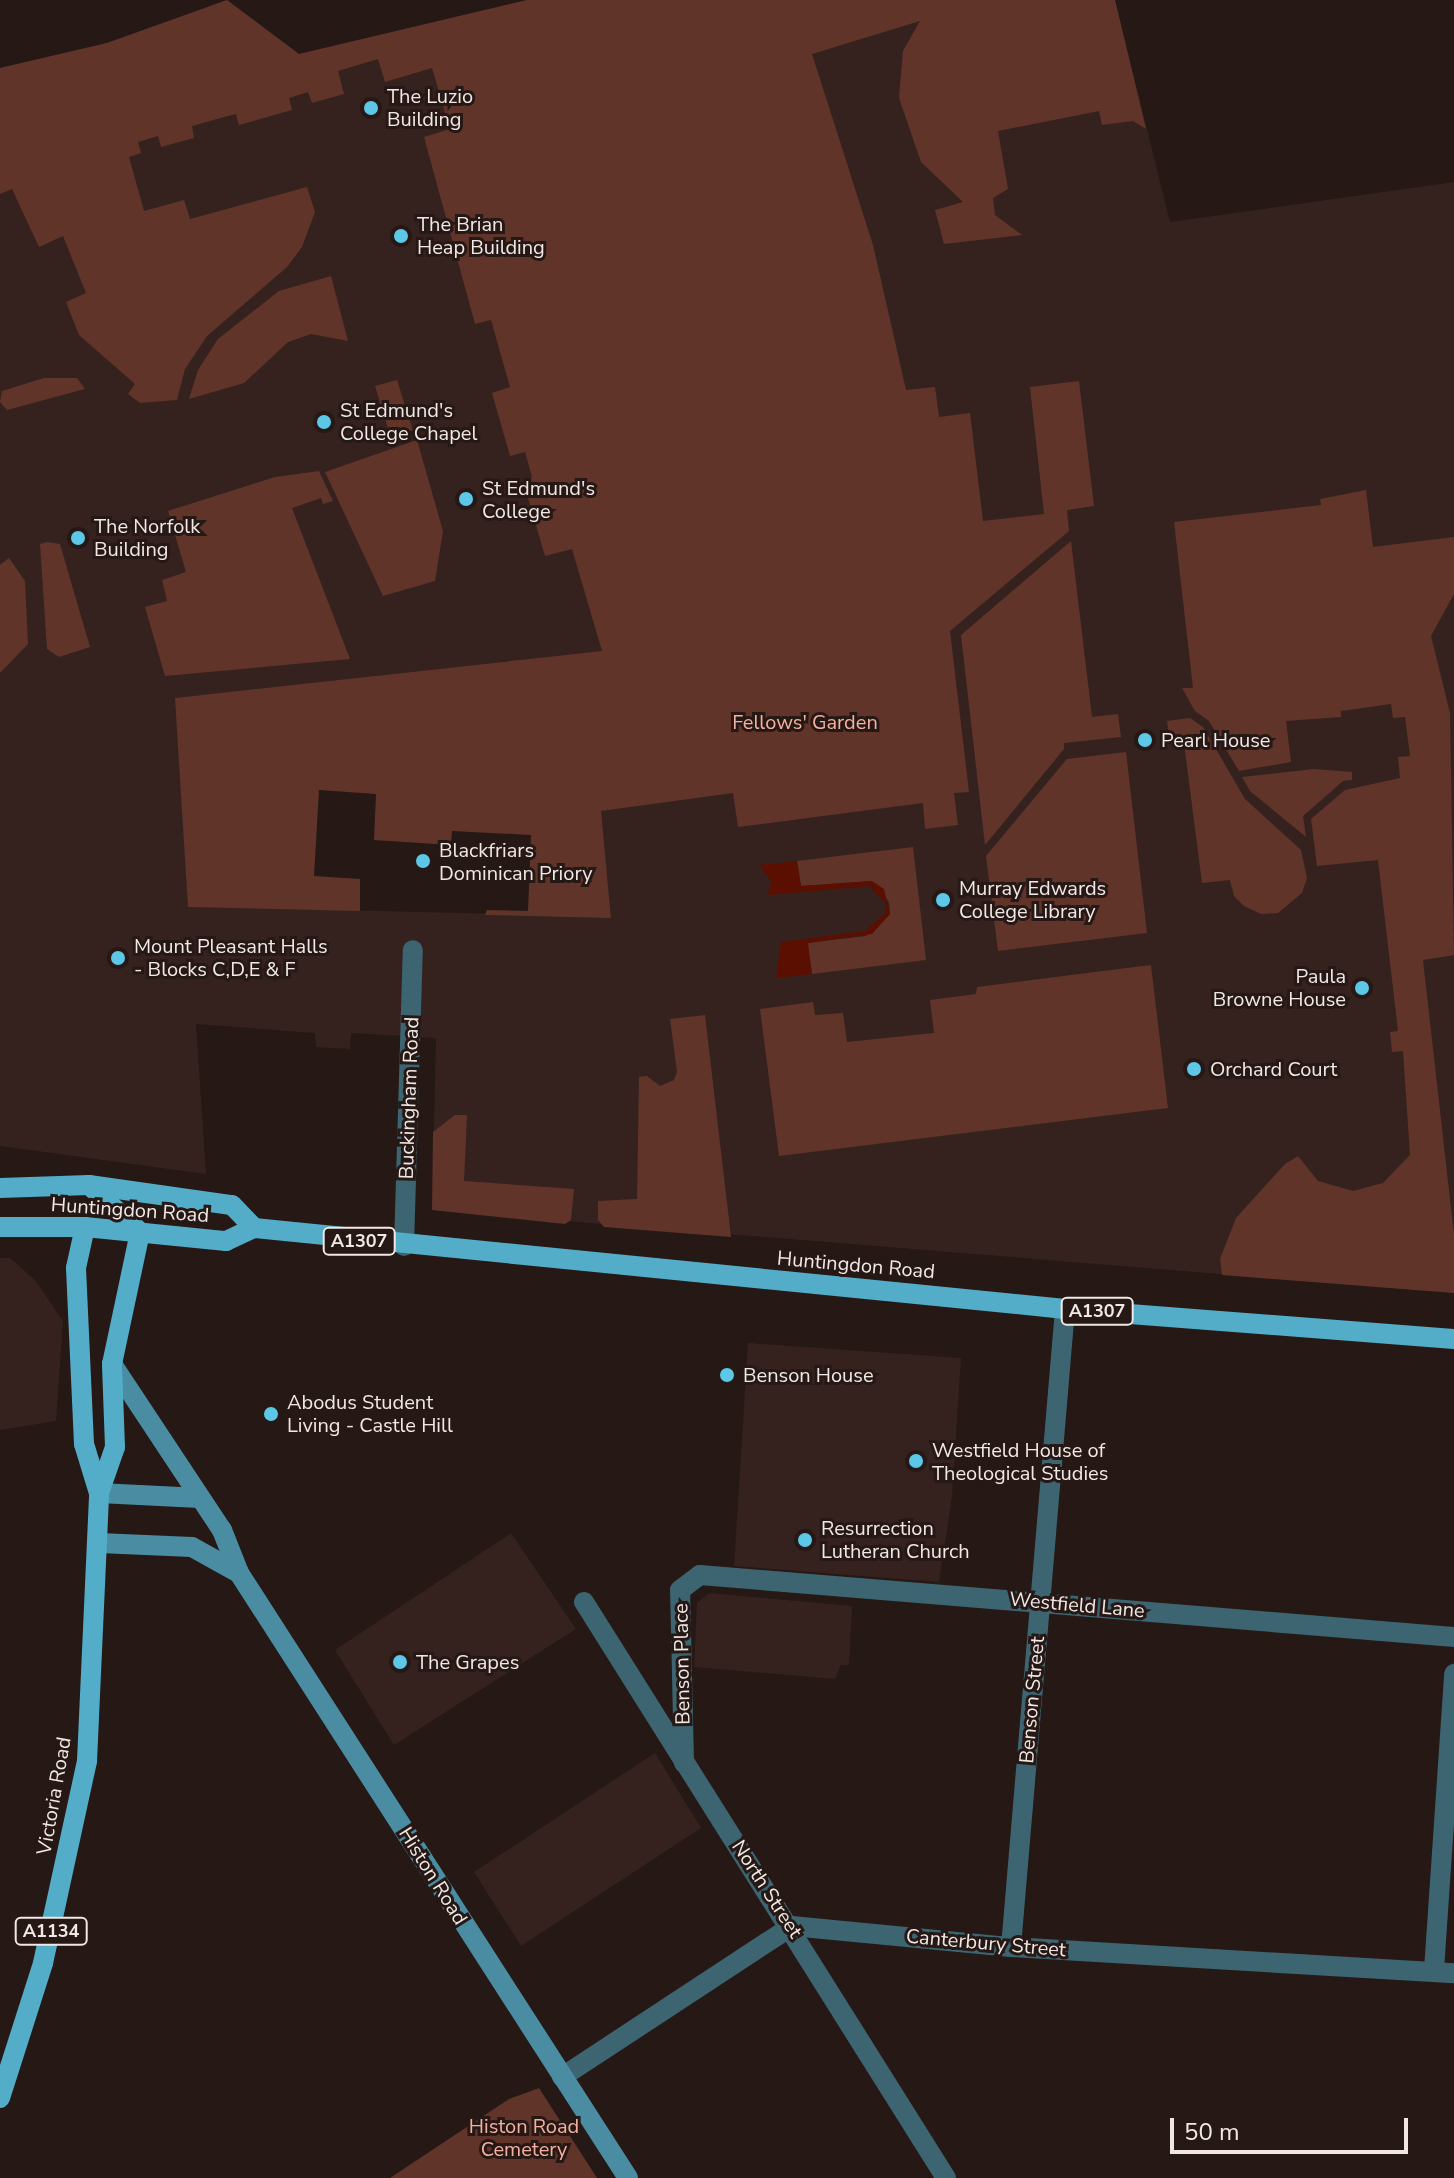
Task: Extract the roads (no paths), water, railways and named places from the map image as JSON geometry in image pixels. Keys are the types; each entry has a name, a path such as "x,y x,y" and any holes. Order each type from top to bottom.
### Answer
{"main road":[{"name":"Huntingdon Road","path":"0,1188 63,1190 89,1185 232,1205 254,1228"},
{"path":"89,1185 140,1232"},
{"path":"85,1227 138,1192"},
{"name":"Huntingdon Road","path":"0,1227 85,1227 226,1241 254,1228 404,1246 1065,1309 1454,1339"},
{"name":"Victoria Road","path":"0,2098 43,1963 87,1761 99,1493 84,1444 76,1268 85,1227"},
{"name":"Victoria Road","path":"99,1493 115,1447 112,1364 140,1232"},
{"name":"Histon Road","path":"112,1364 222,1530 239,1573 628,2178"},
{"path":"99,1493 200,1498"},
{"name":"Histon Road","path":"99,1543 192,1547 239,1573"}],"street":[{"name":"Buckingham Road","path":"404,1246 413,950"},
{"name":"Benson Street","path":"1011,1947 1065,1309"},
{"name":"Westfield Lane","path":"700,1575 1454,1637"},
{"name":"Benson Place","path":"684,1763 680,1590 700,1575"},
{"name":"North Street","path":"584,1602 684,1763 792,1926 946,2178"},
{"path":"1444,1972 1454,1674"},
{"path":"562,2077 792,1926"},
{"name":"Canterbury Street","path":"792,1926 1011,1947 1444,1972"}],"place":[{"name":"The Luzio Building","path":"371,108"},
{"name":"The Brian Heap Building","path":"401,236"},
{"name":"St Edmund's College Chapel","path":"324,422"},
{"name":"St Edmund's College","path":"466,499"},
{"name":"The Norfolk Building","path":"78,538"},
{"name":"Pearl House","path":"1145,740"},
{"name":"Blackfriars Dominican Priory","path":"423,861"},
{"name":"Murray Edwards College Library","path":"943,900"},
{"name":"Mount Pleasant Halls - Blocks C,D,E & F","path":"118,958"},
{"name":"Paula Browne House","path":"1362,988"},
{"name":"Orchard Court","path":"1194,1069"},
{"name":"Benson House","path":"727,1375"},
{"name":"Abodus Student Living - Castle Hill","path":"271,1414"},
{"name":"Westfield House of Theological Studies","path":"916,1461"},
{"name":"Resurrection Lutheran Church","path":"805,1540"},
{"name":"The Grapes","path":"400,1662"}],"park label":[{"name":"Fellows' Garden","path":"805,722"},
{"name":"Histon Road Cemetery","path":"524,2138"}]}
